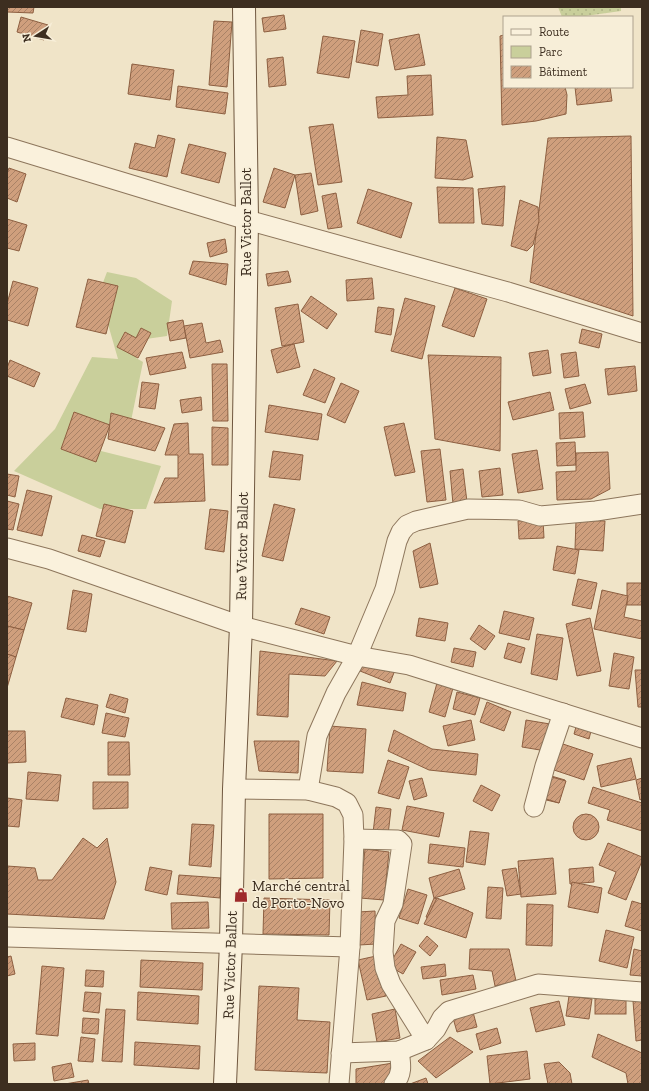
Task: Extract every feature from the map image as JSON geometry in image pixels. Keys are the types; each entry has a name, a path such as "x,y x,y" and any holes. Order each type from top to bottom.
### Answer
{"main road":[{"name":"Rue Victor Ballot","path":"225,1084 231,943 234,789 241,626 246,220 244,7"}],"street":[{"path":"7,147 246,220 508,292 642,333"},
{"path":"308,790 317,736 336,693 357,656 385,589 397,541 401,532 407,525 416,521 468,509 519,510 540,516 596,511 642,504"},
{"path":"7,548 49,559 241,626 357,656 410,666 642,738"},
{"path":"534,807 545,766 563,714"},
{"path":"234,789 308,790 336,797 347,803 353,815 354,839 350,947 339,1084"},
{"path":"354,839 398,840 402,844 393,904 385,922 383,952 385,968 391,984 426,1040"},
{"path":"7,937 350,947"},
{"path":"341,1053 399,1051 426,1040 449,1011 538,984 642,992"},
{"path":"394,1084 400,1078 401,1070 399,1051"}],"green space":[{"path":"558,7 621,7 621,11 585,16 562,16"},
{"path":"107,272 136,278 172,301 167,336 139,340 136,358 143,362 131,421 110,420 101,451 161,466 146,509 100,509 14,471 55,429 92,357 118,359 99,293"}],"building":[{"path":"7,7 34,7 33,13 7,12"},
{"path":"284,15 286,29 264,32 262,18"},
{"path":"21,17 48,25 44,40 17,32"},
{"path":"214,21 232,22 227,87 209,85"},
{"path":"361,30 383,34 378,66 356,62"},
{"path":"419,34 425,65 395,70 389,40"},
{"path":"503,35 503,88 565,88 567,95 566,114 536,121 502,125 500,36"},
{"path":"323,36 355,41 349,78 317,73"},
{"path":"283,57 286,85 269,87 267,59"},
{"path":"132,64 174,70 170,100 128,94"},
{"path":"431,75 433,115 378,118 376,97 408,95 407,76"},
{"path":"178,86 228,93 225,114 176,107"},
{"path":"575,88 610,88 612,101 577,105"},
{"path":"333,124 342,182 318,185 309,127"},
{"path":"158,135 175,139 167,177 129,168 135,143 155,148"},
{"path":"631,136 633,316 530,282 548,138"},
{"path":"437,137 466,140 473,177 463,180 435,178"},
{"path":"189,144 226,153 219,183 181,173"},
{"path":"9,168 26,174 17,202 7,198 7,173"},
{"path":"274,168 295,175 285,208 263,202"},
{"path":"311,173 318,211 301,215 295,175"},
{"path":"505,186 503,226 482,224 478,189"},
{"path":"437,187 473,188 474,223 439,223"},
{"path":"368,189 412,203 401,238 357,223"},
{"path":"336,193 342,227 328,229 322,196"},
{"path":"520,200 538,207 539,221 533,245 527,251 511,246"},
{"path":"7,219 27,225 19,251 7,248"},
{"path":"225,239 227,252 210,257 207,243"},
{"path":"193,261 228,264 226,285 189,274"},
{"path":"288,271 291,282 268,286 266,274"},
{"path":"372,278 374,299 347,301 346,280"},
{"path":"88,279 118,286 106,334 76,327"},
{"path":"13,281 38,288 28,326 7,320 7,304"},
{"path":"455,288 487,299 474,337 442,326"},
{"path":"311,296 337,314 327,329 301,311"},
{"path":"405,298 435,306 422,359 391,351"},
{"path":"298,304 304,342 282,346 275,308"},
{"path":"378,307 394,309 391,335 375,332"},
{"path":"183,320 186,338 170,341 167,323"},
{"path":"202,323 206,343 220,340 223,352 190,358 184,326"},
{"path":"141,328 151,333 138,358 117,347 125,332 136,338"},
{"path":"582,329 602,334 599,348 579,343"},
{"path":"294,344 300,367 277,373 271,350"},
{"path":"548,350 551,373 533,376 529,353"},
{"path":"182,352 186,368 150,375 146,358"},
{"path":"576,352 579,376 564,378 561,354"},
{"path":"428,355 501,357 500,451 435,439"},
{"path":"10,360 40,373 34,387 7,376 7,368"},
{"path":"212,364 227,364 228,421 213,421"},
{"path":"635,366 637,391 608,395 605,369"},
{"path":"314,369 335,378 325,403 303,395"},
{"path":"142,382 159,384 155,409 139,407"},
{"path":"341,383 359,391 345,423 327,415"},
{"path":"585,384 591,403 570,409 565,389"},
{"path":"550,392 554,410 513,420 508,402"},
{"path":"201,397 202,410 182,413 180,400"},
{"path":"269,405 322,414 318,440 265,432"},
{"path":"74,412 110,425 96,462 61,449"},
{"path":"583,412 585,437 560,439 559,413"},
{"path":"111,413 165,428 155,451 108,439"},
{"path":"188,423 189,454 203,454 205,501 154,503 165,478 178,478 178,455 165,455 174,424"},
{"path":"404,423 415,472 395,476 384,427"},
{"path":"212,427 228,428 228,465 212,465"},
{"path":"575,442 576,465 557,466 556,443"},
{"path":"440,449 446,500 427,502 421,451"},
{"path":"537,450 543,489 518,493 512,454"},
{"path":"273,451 303,455 300,480 269,477"},
{"path":"608,452 610,489 591,499 557,500 556,472 576,471 576,453"},
{"path":"500,468 503,495 482,497 479,471"},
{"path":"463,469 467,502 453,504 450,471"},
{"path":"7,474 19,476 15,497 7,495"},
{"path":"27,490 52,496 42,536 17,530"},
{"path":"7,501 19,504 13,530 7,529"},
{"path":"104,504 133,511 125,543 96,536"},
{"path":"274,504 295,509 283,561 262,556"},
{"path":"210,509 228,511 224,552 205,549"},
{"path":"543,520 544,538 519,539 518,521"},
{"path":"576,520 605,521 603,551 575,549"},
{"path":"82,535 105,541 100,557 78,551"},
{"path":"430,543 438,584 420,588 413,551"},
{"path":"557,546 579,550 575,574 553,570"},
{"path":"578,579 597,583 591,609 572,605"},
{"path":"627,583 642,583 642,605 627,605"},
{"path":"73,590 92,594 86,632 67,629"},
{"path":"602,590 628,596 624,617 642,621 642,639 594,629"},
{"path":"7,596 32,603 24,630 7,626"},
{"path":"301,608 330,617 324,634 295,624"},
{"path":"504,611 534,618 529,640 499,633"},
{"path":"419,618 448,623 445,641 416,636"},
{"path":"590,618 601,671 577,676 566,624"},
{"path":"479,625 495,636 485,650 470,639"},
{"path":"7,626 24,630 16,657 7,654"},
{"path":"537,634 563,638 557,680 531,674"},
{"path":"508,643 525,648 521,663 504,658"},
{"path":"454,648 476,652 473,667 451,662"},
{"path":"260,651 337,661 325,676 289,674 288,717 257,715"},
{"path":"614,653 634,657 629,689 609,686"},
{"path":"7,654 16,657 7,688"},
{"path":"365,658 395,670 390,683 360,671"},
{"path":"635,670 642,670 642,707 638,707"},
{"path":"362,682 406,693 403,711 357,705"},
{"path":"437,683 453,688 445,717 429,712"},
{"path":"457,692 480,698 475,715 453,709"},
{"path":"110,694 128,699 125,713 106,707"},
{"path":"66,698 98,705 94,725 61,717"},
{"path":"487,702 511,712 504,731 480,722"},
{"path":"106,713 129,718 125,737 102,733"},
{"path":"471,720 475,740 448,746 443,726"},
{"path":"526,720 550,724 546,751 522,747"},
{"path":"577,723 592,727 589,739 574,734"},
{"path":"330,726 366,729 363,773 327,771"},
{"path":"394,730 432,749 478,754 476,775 429,770 388,751"},
{"path":"7,731 25,731 26,762 7,763"},
{"path":"254,741 299,741 298,773 259,771"},
{"path":"108,742 129,742 130,775 108,775"},
{"path":"560,743 593,754 584,780 551,769"},
{"path":"631,758 636,779 601,787 597,766"},
{"path":"388,760 409,767 399,799 378,793"},
{"path":"28,772 61,775 58,801 26,799"},
{"path":"548,775 565,780 559,803 542,799"},
{"path":"548,776 566,781 559,803 543,798"},
{"path":"422,778 427,796 414,800 409,781"},
{"path":"642,778 642,799 640,800 636,780"},
{"path":"93,782 128,782 128,808 93,809"},
{"path":"481,785 500,795 492,811 473,801"},
{"path":"593,787 642,803 642,831 607,820 610,810 588,803"},
{"path":"7,798 22,800 19,827 7,826"},
{"path":"407,806 444,813 439,837 402,830"},
{"path":"376,807 391,809 388,835 373,833"},
{"path":"269,814 323,814 323,878 269,879"},
{"path":"586,814 595,818 599,827 595,836 586,840 577,836 573,827 577,818"},
{"path":"192,824 214,825 211,867 189,865"},
{"path":"470,831 489,833 485,865 466,862"},
{"path":"83,838 97,848 107,838 116,882 104,919 7,914 7,866 35,868 38,880 52,880"},
{"path":"608,843 642,857 642,861 626,900 608,893 616,872 599,865"},
{"path":"430,844 465,848 463,867 428,863"},
{"path":"365,849 389,852 384,900 360,898"},
{"path":"553,858 556,894 521,897 518,861"},
{"path":"150,867 172,871 167,895 145,890"},
{"path":"593,867 594,882 570,884 569,869"},
{"path":"516,868 521,894 507,896 502,870"},
{"path":"459,869 465,889 434,898 429,878"},
{"path":"179,875 221,878 220,898 177,894"},
{"path":"572,882 602,888 598,913 568,907"},
{"path":"488,887 503,888 501,919 486,918"},
{"path":"408,889 427,895 418,924 399,918"},
{"path":"264,898 330,900 329,935 263,934"},
{"path":"434,898 469,911 460,932 426,917"},
{"path":"437,898 473,913 466,938 424,924"},
{"path":"632,901 642,904 642,931 625,926"},
{"path":"208,902 209,928 172,929 171,903"},
{"path":"527,904 553,905 552,946 526,945"},
{"path":"375,911 376,944 359,945 358,912"},
{"path":"606,930 634,937 627,968 599,961"},
{"path":"427,936 438,946 430,956 419,946"},
{"path":"401,944 416,952 403,974 389,966"},
{"path":"470,949 509,949 516,981 495,986 492,971 469,969"},
{"path":"634,949 642,951 642,976 630,975"},
{"path":"11,956 15,974 7,976 7,957"},
{"path":"376,956 386,996 367,1000 358,960"},
{"path":"141,960 203,963 202,990 140,987"},
{"path":"445,964 446,976 423,979 421,967"},
{"path":"42,966 64,968 58,1036 36,1034"},
{"path":"86,970 104,971 103,987 85,986"},
{"path":"473,975 476,989 442,995 440,980"},
{"path":"259,986 299,988 297,1020 330,1022 327,1073 255,1070"},
{"path":"85,992 101,993 99,1013 83,1011"},
{"path":"138,992 199,996 198,1024 137,1020"},
{"path":"569,996 592,999 589,1019 566,1016"},
{"path":"595,996 626,996 626,1014 595,1014"},
{"path":"642,1000 642,1040 636,1041 633,1001"},
{"path":"559,1001 565,1025 536,1032 530,1008"},
{"path":"106,1009 125,1010 122,1062 102,1061"},
{"path":"395,1009 400,1038 377,1042 372,1014"},
{"path":"473,1012 477,1027 457,1032 453,1018"},
{"path":"83,1018 99,1019 98,1034 82,1033"},
{"path":"497,1028 501,1043 480,1050 476,1034"},
{"path":"598,1034 642,1053 642,1084 628,1084 626,1073 592,1057"},
{"path":"81,1037 95,1039 93,1062 78,1061"},
{"path":"450,1037 473,1052 436,1078 418,1061"},
{"path":"135,1042 200,1046 199,1069 134,1065"},
{"path":"35,1043 35,1060 14,1061 13,1044"},
{"path":"527,1051 530,1079 490,1084 487,1056"},
{"path":"559,1062 570,1073 572,1084 548,1084 544,1064"},
{"path":"71,1063 74,1077 54,1081 52,1067"},
{"path":"393,1063 395,1080 381,1084 356,1084 356,1069"},
{"path":"426,1078 428,1084 410,1084"},
{"path":"88,1080 89,1084 65,1084"}],"place":[{"name":"Marché central de Porto-Novo","path":"241,895"}]}
